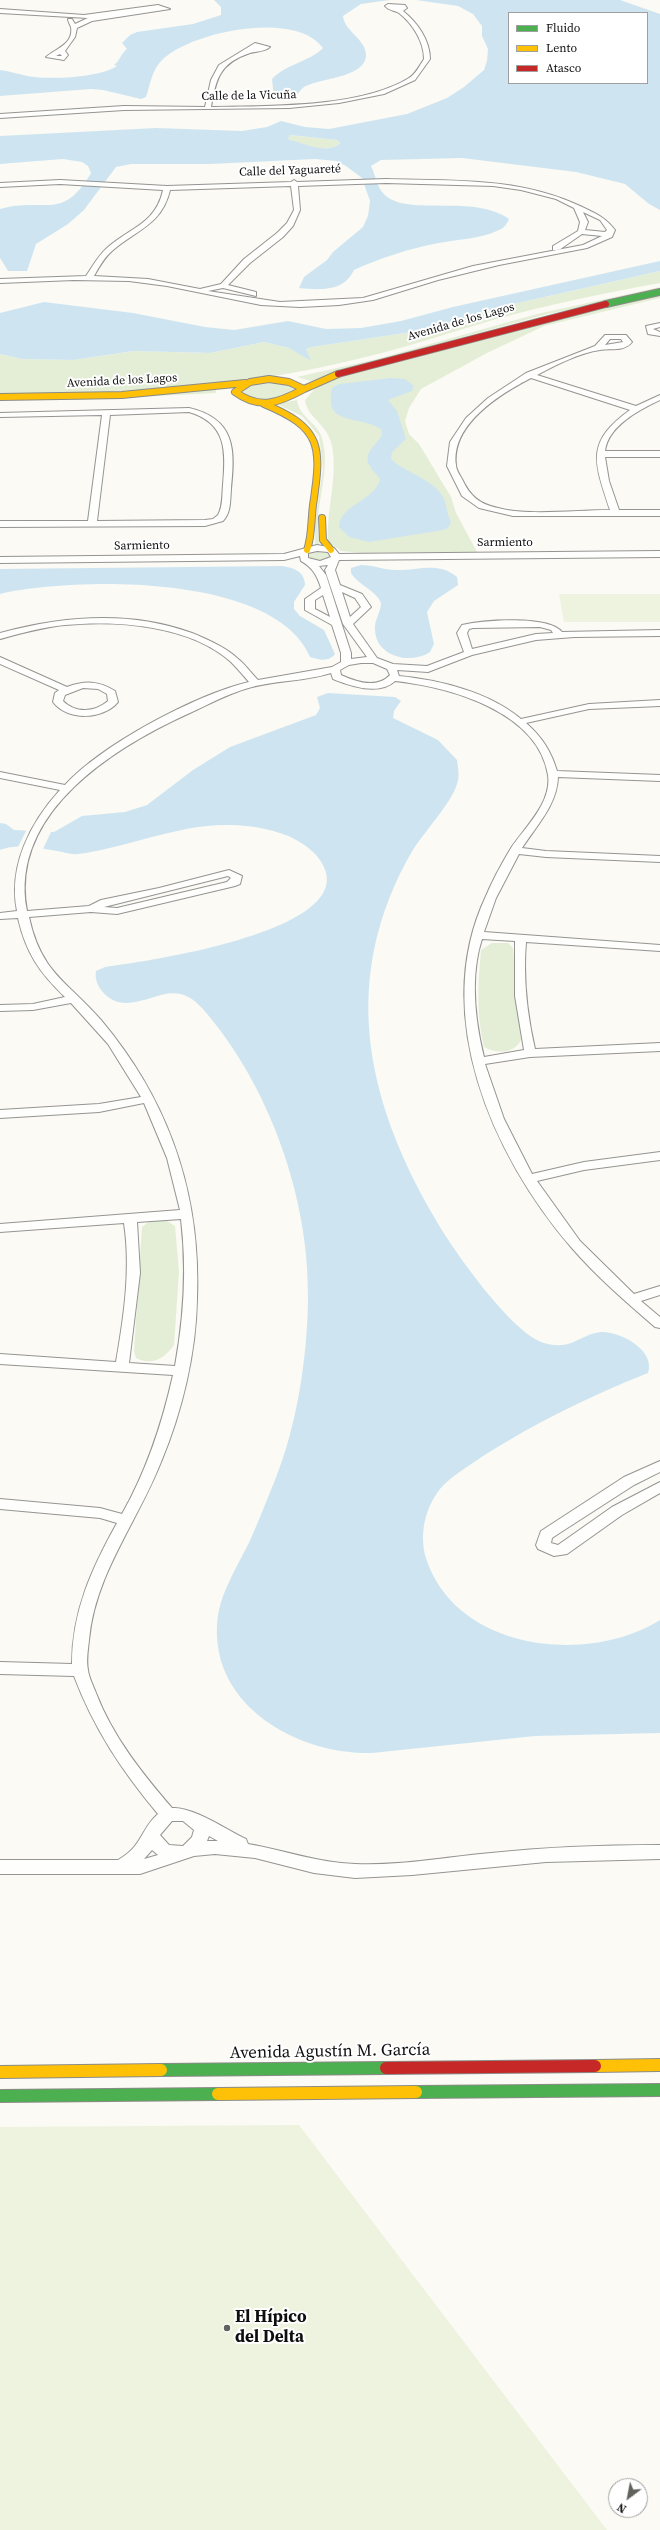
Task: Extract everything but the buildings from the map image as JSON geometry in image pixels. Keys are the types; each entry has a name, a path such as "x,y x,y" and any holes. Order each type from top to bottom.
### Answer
{"street":[{"path":"0,11 87,18 149,11"},
{"name":"Calle de la Vicuña","path":"0,116 111,109 269,109 328,103 364,97 403,83 419,72 426,60 427,54 421,36 399,11"},
{"path":"57,15 70,20 74,27 72,37 62,52"},
{"path":"74,27 87,18"},
{"path":"208,108 214,74 229,60 248,51"},
{"name":"Calle del Yaguareté","path":"0,185 79,183 167,188 294,182 386,180 515,186 558,198 606,222 610,228 609,235"},
{"path":"208,291 223,286 248,261 280,235 290,224 297,210 294,182"},
{"path":"89,277 100,260 111,248 153,220 163,205 167,188"},
{"path":"549,252 573,240 581,232 584,222 577,208"},
{"path":"581,232 609,235"},
{"path":"0,281 89,277 147,281 208,291 222,297 260,303 363,300 386,292 480,266 593,245 609,235"},
{"path":"223,286 236,291 298,301 326,295"},
{"name":"Avenida de los Lagos","path":"323,370 390,355 540,312 660,286"},
{"path":"222,297 236,291"},
{"path":"353,292 386,292"},
{"name":"Avenida de los Lagos","path":"254,401 277,401 302,394 335,375 390,362 549,317 660,292"},
{"path":"660,325 649,328 651,332 660,334"},
{"path":"598,347 529,375 493,398 459,431 450,454 452,474 457,483 476,503 508,513 660,513"},
{"path":"269,380 299,375"},
{"path":"529,375 636,409"},
{"path":"269,380 292,381 302,394"},
{"name":"Avenida de los Lagos","path":"0,397 122,395 269,380"},
{"path":"244,399 235,392 245,383"},
{"name":"Avenida de los Lagos","path":"0,403 86,402 213,396"},
{"path":"615,513 601,454 603,442 613,430 636,409 660,397"},
{"path":"230,398 254,401 297,416 315,438 319,469 312,513 312,539 307,557"},
{"path":"0,415 106,414 182,410 196,411 207,417 228,444 225,509 222,518 210,523 0,524"},
{"path":"92,524 106,414"},
{"path":"601,454 660,454"},
{"path":"324,504 321,525 323,540 334,555"},
{"path":"307,557 316,548 334,555"},
{"name":"Sarmiento","path":"334,555 660,554"},
{"path":"307,557 322,564 334,555"},
{"path":"334,555 330,570 348,624 374,660"},
{"path":"307,557 321,575 335,623 346,653 346,663"},
{"name":"Sarmiento","path":"0,560 307,557"},
{"path":"336,587 359,595 363,598 366,607 348,624"},
{"path":"325,589 310,599 308,605 313,613 335,623"},
{"path":"0,636 37,626 81,621 121,621 162,627 181,632 211,644 229,655 256,683"},
{"path":"469,653 462,633 466,627 473,625 540,624 554,628 559,635"},
{"path":"423,681 422,672 428,669 469,653 516,641 559,635 660,633"},
{"path":"0,660 66,690 82,685 96,686 107,689 114,697 113,702 101,710 75,712 67,710 58,702 60,694 66,690"},
{"path":"336,673 346,663 374,660 423,681"},
{"path":"391,666 428,669"},
{"path":"391,666 395,671 394,678"},
{"path":"169,1815 108,1739 94,1710 80,1670 85,1608 102,1560 143,1489 173,1403 191,1307 193,1275 187,1214 175,1156 148,1099 117,1049 93,1019 73,999 36,955 30,943 18,890 27,851 39,826 50,808 67,788 107,754 129,739 180,713 256,683 313,674 336,673 362,685 381,684 394,678 423,681 470,694 502,710 520,722 541,744 553,774 553,784 547,801 516,850 486,907 476,935 470,980 470,1022 479,1061 488,1099 505,1138 528,1179 565,1232 632,1299 660,1324"},
{"path":"520,722 567,708 615,703 660,703"},
{"path":"553,774 660,778"},
{"path":"0,775 67,788"},
{"path":"516,850 559,855 660,859"},
{"path":"0,916 23,916 91,909 117,911 231,884 236,882 237,876 229,873 221,874 160,891 105,902 91,909"},
{"path":"476,935 521,940 660,948"},
{"path":"521,940 519,955 521,994 530,1053"},
{"path":"0,1008 33,1007 73,999"},
{"path":"479,1061 530,1053 660,1048"},
{"path":"0,1114 99,1108 148,1099"},
{"path":"528,1179 584,1166 660,1156"},
{"path":"0,1228 130,1220 187,1214"},
{"path":"122,1366 127,1334 133,1251 130,1220"},
{"path":"632,1299 660,1290"},
{"path":"0,1359 180,1371"},
{"path":"660,1466 629,1481 553,1530 546,1535 543,1545 554,1551 562,1550 617,1512 660,1487"},
{"path":"0,1504 100,1513 125,1520"},
{"path":"0,1668 54,1671 80,1670"},
{"path":"124,1865 139,1855 152,1835 157,1823 169,1815 186,1814 199,1823 254,1851"},
{"path":"194,1849 202,1836 199,1823"},
{"path":"152,1835 157,1847 163,1851 178,1854"},
{"path":"0,1867 151,1865 194,1849 229,1846 254,1851 292,1862 352,1871 391,1871 553,1854 660,1852"},
{"name":"Avenida Agustín M. García","path":"0,2072 660,2065"},
{"path":"0,2096 660,2090"}],"green space":[{"path":"290,135 337,140 340,143 329,148 315,147 288,139"},
{"path":"660,271 660,283 536,309 349,361 263,378 219,384 132,391 44,394 0,393 0,354 22,359 73,360 134,351 210,353 264,342 289,348 305,356 309,361 306,349 312,347 418,331 509,305"},
{"path":"660,287 660,289 540,316 331,373 311,381 297,377 377,359 537,314"},
{"path":"660,293 660,298 544,326 487,353 421,389 409,408 405,421 409,434 419,444 451,497 456,513 477,552 361,553 341,551 328,542 334,470 332,446 330,438 313,417 305,400 318,385 335,378 482,337"},
{"path":"279,382 296,388 285,396 270,399 262,399 243,392 250,386"},
{"path":"216,388 216,393 78,400 0,400 0,398"},
{"path":"297,400 301,411 320,432 324,449 325,470 318,524 319,546 315,545 315,522 323,468 319,436 302,416 277,404"},
{"path":"315,550 326,551 331,557 319,561 307,557 307,554"},
{"path":"559,594 660,594 660,622 564,622"},
{"path":"492,943 508,943 513,948 521,1040 514,1048 500,1052 484,1047 481,1035 479,1011 481,950"},
{"path":"150,1221 167,1221 175,1226 179,1272 174,1345 166,1354 157,1360 147,1361 136,1358 134,1351 142,1227"},
{"name":"El Hípico del Delta","path":"299,2125 607,2530 0,2530 0,2127"}],"water":[{"path":"214,0 390,0 361,4 343,16 347,26 363,44 366,55 364,63 358,69 339,77 309,85 302,89 295,97 274,98 272,79 284,70 311,57 323,48 310,36 291,30 268,27 220,33 197,40 177,49 163,59 156,68 146,97 141,99 103,90 91,89 0,96 0,70 27,76 61,78 109,70 117,66 114,65 127,49 122,43 130,35 137,32 193,24 221,15 221,7"},
{"path":"416,0 620,0 660,14 660,210 649,204 625,184 576,172 462,158 381,160 371,166 377,182 386,196 397,202 411,205 461,206 479,208 495,212 509,219 505,226 492,233 439,243 396,254 374,261 354,270 350,277 338,286 323,289 307,289 299,288 304,277 327,260 333,252 363,227 368,216 370,201 362,178 346,166 336,161 315,159 210,164 131,164 116,167 84,210 68,224 36,244 27,271 8,271 0,258 0,209 15,206 51,205 61,203 71,198 81,188 91,173 88,166 82,162 63,159 0,164 0,136 156,128 242,131 267,127 281,121 305,127 329,129 407,114 447,98 464,87 484,70 487,61 488,49 482,36 482,26 473,14 458,6","holes":["290,135 337,140 340,143 335,146 322,148 288,139"]},
{"path":"660,261 660,271 509,305 418,331 312,347 306,349 311,361 289,348 264,342 210,353 134,351 73,360 22,359 0,354 0,313 44,302 133,313 205,327 234,330 288,321 326,329 361,328 401,321 453,307"},
{"path":"391,378 405,379 414,386 412,391 388,400 397,411 406,439 392,452 391,459 427,481 440,492 444,499 451,522 448,528 443,530 369,542 349,537 339,527 341,519 345,513 372,493 380,479 371,468 368,458 371,450 382,435 381,429 344,418 337,414 333,409 331,400 332,388 339,384"},
{"path":"361,565 396,570 435,568 450,572 457,577 458,585 434,601 427,612 434,644 430,652 414,658 405,658 396,656 381,647 377,639 375,626 381,603 375,595 351,573 351,568"},
{"path":"289,567 303,576 305,585 294,602 294,609 300,616 324,630 335,654 333,657 320,659 310,657 290,629 257,609 216,596 170,588 121,584 33,588 0,594 0,569"},
{"path":"328,693 395,697 401,701 394,711 393,718 438,740 457,760 458,778 454,792 411,853 389,900 375,946 369,991 370,1037 377,1082 391,1126 410,1171 441,1229 482,1287 515,1323 530,1336 544,1343 561,1345 568,1344 586,1336 601,1332 618,1335 635,1344 642,1350 647,1357 649,1365 648,1373 605,1391 543,1421 483,1456 449,1480 435,1496 427,1513 423,1531 426,1558 441,1589 465,1613 494,1630 526,1641 562,1645 597,1643 630,1634 660,1620 660,1733 535,1736 372,1753 345,1751 317,1746 290,1735 266,1721 245,1703 229,1681 220,1655 217,1626 221,1603 230,1580 252,1536 275,1480 283,1459 295,1414 306,1345 308,1300 307,1262 302,1222 293,1183 281,1145 266,1107 247,1071 226,1038 202,1008 193,999 175,993 127,1003 115,1001 109,998 100,988 97,983 96,971 105,967 163,958 205,949 248,937 287,922 315,903 327,881 316,855 308,847 288,836 255,827 213,825 174,831 97,851 70,854 60,851 21,846 0,850 0,823 6,824 14,830 54,832 82,816 125,812 147,805 193,770 230,747 316,715 320,708 317,697"}],"pier":[{"path":"27,829 52,830 42,851 17,849"}],"traffic: fast":[{"path":"606,304 660,292"},
{"path":"161,2070 386,2068"},
{"path":"416,2092 660,2090"},
{"path":"0,2096 218,2094"}],"traffic: slow":[{"path":"305,390 298,385 289,382 269,379 250,382 241,386 235,392 247,400 260,403 273,402 286,398 300,391 313,385 326,378 338,374"},
{"path":"0,397 122,395 245,383"},
{"path":"264,404 284,412 299,421 309,431 315,442 318,455 318,470 310,540 307,550"},
{"path":"322,518 323,540 331,550"},
{"path":"595,2066 660,2065"},
{"path":"0,2072 161,2070"},
{"path":"218,2094 416,2092"}],"traffic: jam":[{"path":"338,374 606,304"},
{"path":"386,2068 595,2066"}],"place":[{"name":"El Hípico del Delta","path":"227,2328"}]}
